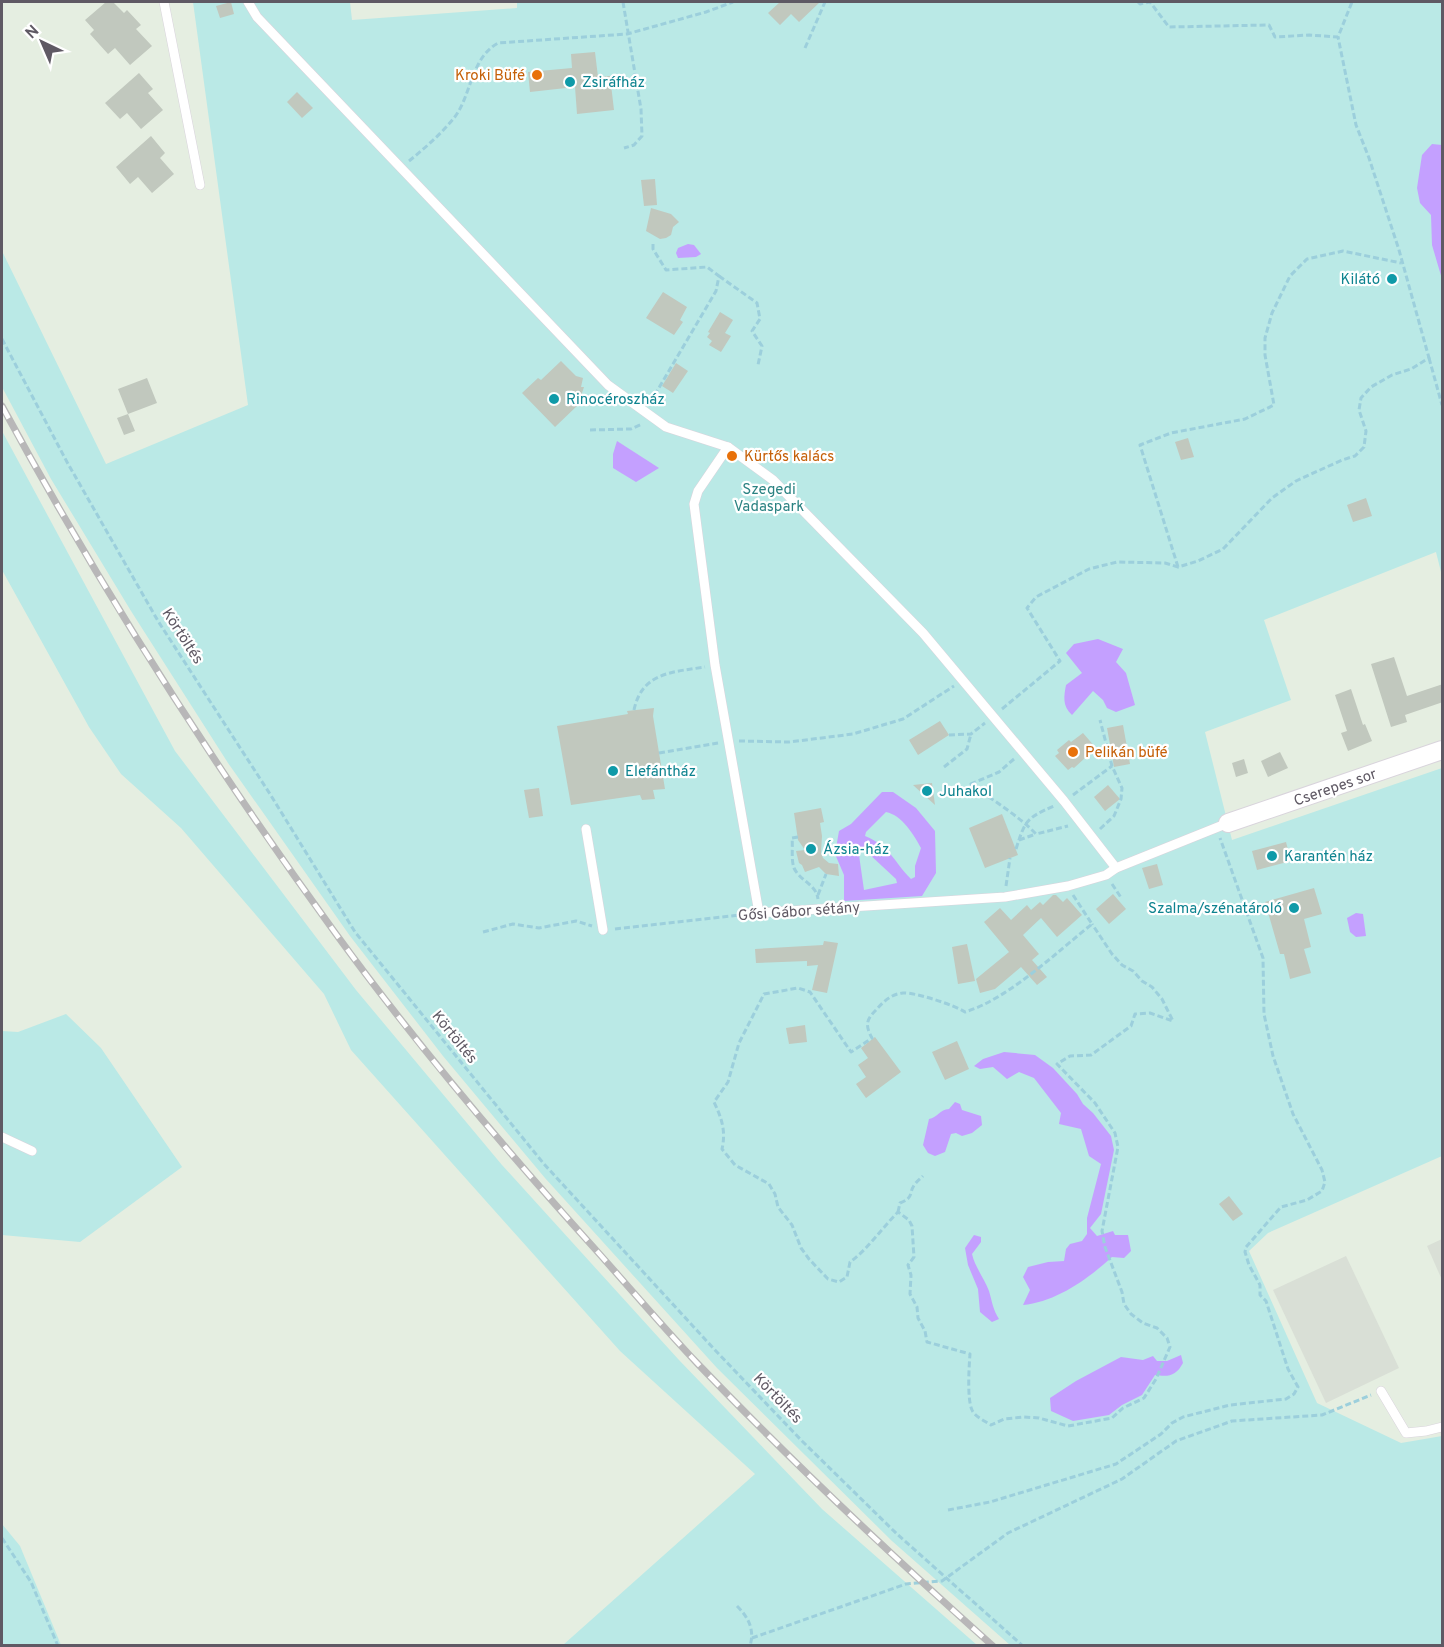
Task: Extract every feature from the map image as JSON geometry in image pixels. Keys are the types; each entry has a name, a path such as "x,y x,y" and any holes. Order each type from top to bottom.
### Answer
{"street":[{"name":"Cserepes sor","path":"1222,826 1443,750"}],"lane":[{"path":"164,2 200,184"},
{"path":"248,2 257,17 608,385 666,427 728,447 773,480 923,633 1064,801 1116,868"},
{"path":"728,447 698,491 694,504 716,665 759,912"},
{"name":"Gősi Gábor sétány","path":"759,912 1005,897 1068,886 1106,875 1116,868 1222,826"},
{"path":"586,828 603,930"},
{"path":"2,1137 32,1151"},
{"path":"1381,1391 1406,1433 1443,1427"}],"path":[{"path":"623,2 641,109 642,136 634,145 624,148"},
{"path":"401,168 426,147 454,118 480,60 488,49 498,43 627,34 733,2"},
{"path":"805,48 825,2"},
{"path":"1138,2 1140,4 1150,2 1169,27 1269,25 1275,37 1309,35 1338,37"},
{"path":"1352,2 1338,37 1356,125 1369,158 1443,405"},
{"path":"652,242 652,249 666,270 706,267 757,303 760,319 752,331 762,346 758,365"},
{"path":"1178,567 1140,445 1171,433 1245,419 1274,405 1265,356 1265,338 1272,314 1290,276 1307,259 1343,250 1401,263"},
{"path":"644,412 716,291 719,276"},
{"name":"Körtöltés","path":"2,339 66,462 158,621 270,794 355,932 544,1164 714,1349 802,1441 898,1535 1023,1646"},
{"path":"949,735 971,734 1060,661 1027,608 1036,597 1089,569 1117,562 1165,563 1178,567 1198,561 1223,549 1272,498 1296,481 1355,456 1364,447 1366,432 1359,410 1361,398 1371,387 1429,358"},
{"path":"590,430 631,429 655,419"},
{"path":"634,710 639,693 650,680 665,673 716,665"},
{"path":"659,753 730,741 789,742 853,734 903,719 963,680"},
{"path":"1092,836 1114,816 1121,799 1122,788 1112,766 1100,720"},
{"path":"944,767 967,748 971,734"},
{"path":"1023,752 999,772 972,784 1025,822 1036,834"},
{"path":"1016,849 1025,822 1064,801 1112,766"},
{"path":"1019,840 1081,823"},
{"path":"948,1510 990,1502 1116,1464 1183,1417 1230,1405 1286,1399 1294,1394 1298,1387 1288,1370 1266,1301 1260,1294 1258,1278 1249,1265 1245,1247 1281,1207 1307,1200 1322,1191 1325,1182 1322,1170 1293,1114 1273,1056 1264,1014 1263,958 1222,826"},
{"path":"798,837 792,838 793,866 799,875 811,884 818,895"},
{"path":"1005,897 1010,858"},
{"path":"819,910 818,895 826,874"},
{"path":"1106,875 1122,898"},
{"path":"898,1212 909,1220 912,1226 914,1257 908,1265 911,1275 910,1294 917,1307 918,1318 925,1331 927,1342 970,1354 969,1381 972,1409 978,1417 992,1425 1004,1419 1024,1417 1039,1418 1068,1426 1112,1418 1123,1408 1144,1398 1156,1379 1170,1347 1167,1338 1157,1329 1131,1314 1124,1304 1122,1292 1111,1267 1102,1231 1118,1147 1115,1133 1095,1103 1057,1064 1070,1056 1091,1056 1131,1026 1135,1014 1150,1013 1173,1021 1162,999 1152,987 1122,965 1112,954 1068,886"},
{"name":"Gősi Gábor sétány","path":"483,932 513,924 539,928 576,921 603,930 759,912"},
{"path":"923,1176 914,1185 912,1195 908,1200 900,1203 898,1212 861,1254 850,1262 847,1277 839,1282 828,1279 801,1248 792,1225 778,1207 775,1194 769,1184 735,1165 722,1149 723,1122 714,1102 728,1082 739,1043 764,994 798,988 810,992 851,1052 872,1038 866,1027 867,1019 884,1000 903,993 952,1004 965,1012 975,1009 1015,985 1092,924"},
{"path":"752,1638 906,1584 942,1581 1008,1533 1122,1479 1176,1440 1232,1420 1322,1415 1381,1391"},
{"path":"2,1538 31,1582 58,1646"},
{"path":"737,1606 744,1613 751,1627 750,1646"}],"shaded area":[{"path":"1432,144 1442,145 1442,279 1432,245 1431,215 1420,203 1417,188 1422,155"},
{"path":"688,244 694,245 701,254 696,257 678,258 676,253 678,248"},
{"path":"617,441 659,468 636,482 613,468 613,454"},
{"path":"1098,639 1123,649 1116,662 1126,673 1135,705 1116,712 1107,708 1103,700 1093,691 1072,715 1065,704 1066,685 1082,673 1066,653 1074,644"},
{"path":"882,792 893,792 916,808 935,831 936,873 922,896 844,901 844,875 835,854 839,831 851,824","holes":["886,812 902,821 921,848 915,866 915,877 911,879 881,845 865,836 866,832","861,851 868,853 896,879 897,883 864,890 859,855"]},
{"path":"1356,913 1363,914 1366,936 1356,937 1350,932 1347,918"},
{"path":"1004,1052 1035,1055 1053,1068 1111,1136 1114,1150 1101,1214 1090,1228 1097,1236 1113,1231 1115,1235 1128,1235 1131,1251 1124,1258 1112,1257 1082,1281 1059,1294 1023,1305 1030,1290 1023,1277 1028,1267 1064,1261 1066,1249 1070,1244 1082,1241 1087,1234 1087,1218 1101,1164 1089,1156 1081,1129 1059,1124 1061,1113 1034,1078 1019,1072 1007,1079 993,1067 980,1069 974,1066 983,1059"},
{"path":"955,1102 960,1104 962,1110 981,1116 982,1125 972,1133 962,1136 956,1133 951,1134 945,1152 935,1156 928,1153 923,1145 929,1119 949,1109"},
{"path":"974,1235 981,1237 981,1242 972,1254 973,1259 989,1291 999,1319 992,1322 980,1312 978,1289 968,1265 965,1248"},
{"path":"1442,1239 1442,1280 1427,1246"},
{"path":"1346,1256 1399,1368 1326,1403 1273,1290"},
{"path":"1181,1355 1183,1363 1178,1371 1168,1376 1155,1375 1142,1395 1122,1405 1109,1415 1073,1421 1051,1411 1050,1398 1121,1357 1143,1360 1153,1356 1157,1361 1167,1361"}],"green space":[{"name":"Szegedi Vadaspark","path":"193,2 350,2 352,20 517,8 517,2 1442,2 1442,576 1436,552 1264,620 1291,700 1205,732 1232,840 1442,768 1442,1156 1268,1233 1249,1251 1317,1403 1401,1443 1442,1436 1442,1645 1010,1645 892,1541 717,1368 545,1178 443,1056 350,936 228,763 131,611 51,479 2,387 2,251 106,464 248,405"},
{"path":"2,431 175,751 356,990 502,1165 679,1360 822,1509 977,1645 563,1645 755,1474 620,1351 351,1050 324,994 181,828 121,774 89,727 2,570"},
{"path":"66,1014 101,1048 182,1167 80,1242 2,1235 2,1031 18,1032"},
{"path":"2,1524 20,1546 61,1645 2,1645"}],"building":[{"path":"106,2 113,2 124,13 127,10 141,25 136,29 152,46 130,65 115,48 108,54 90,34 94,30 85,20"},
{"path":"231,2 234,14 220,18 216,6"},
{"path":"780,2 820,2 799,22 791,14 780,25 768,13"},
{"name":"Zsiráfház","path":"595,52 598,77 610,76 614,110 577,114 575,87 530,92 528,72 572,68 571,54"},
{"path":"139,73 153,89 148,93 163,110 141,129 127,113 120,119 105,103"},
{"path":"297,92 313,108 302,118 287,102"},
{"path":"151,136 165,153 160,158 174,174 152,193 138,177 130,184 116,167"},
{"path":"655,179 657,205 644,206 641,180"},
{"path":"651,208 671,214 679,222 673,227 671,235 660,239 646,231"},
{"path":"663,292 687,307 680,320 683,322 674,335 646,318"},
{"path":"720,312 733,320 725,333 731,336 721,352 709,345 712,341 707,337"},
{"name":"Rinocéroszház","path":"561,361 576,376 583,378 581,387 584,387 578,405 555,427 522,393 538,378 541,380"},
{"path":"676,363 688,371 673,393 662,386"},
{"path":"147,378 157,403 128,414 118,389"},
{"path":"128,414 135,431 124,435 117,418"},
{"path":"1188,438 1194,457 1181,460 1175,442"},
{"path":"1366,498 1372,516 1353,522 1347,505"},
{"path":"1394,657 1407,696 1443,684 1443,702 1405,715 1407,722 1391,727 1371,664"},
{"path":"1351,689 1363,725 1365,724 1372,741 1348,751 1341,733 1347,731 1335,695"},
{"name":"Elefántház","path":"654,708 653,716 665,789 653,790 655,799 642,800 640,795 571,805 557,726 628,714 627,711"},
{"path":"940,721 949,735 918,755 909,740"},
{"path":"1123,725 1130,764 1114,767 1107,728"},
{"name":"Pelikán büfé","path":"1083,733 1096,748 1074,768 1068,770 1055,756 1059,753 1057,750 1069,740 1071,742"},
{"path":"1280,752 1288,768 1268,777 1261,761"},
{"path":"1244,759 1248,773 1236,777 1232,763"},
{"path":"932,783 935,805 913,785"},
{"path":"1108,785 1120,799 1105,811 1094,797"},
{"path":"539,788 543,816 529,818 524,790"},
{"name":"Ázsia-ház","path":"821,808 824,822 820,823 821,853 829,863 838,864 839,876 826,874 819,867 805,872 799,863 796,851 805,850 798,840 794,813"},
{"path":"1002,814 1018,855 985,868 969,828"},
{"name":"Karantén ház","path":"1286,842 1291,861 1257,870 1252,851"},
{"path":"1157,864 1163,885 1149,889 1142,868"},
{"path":"1314,888 1322,914 1304,919 1311,947 1304,949 1311,973 1290,979 1284,954 1280,954 1265,902"},
{"path":"1113,894 1126,909 1109,924 1096,909"},
{"path":"1053,895 1063,902 1067,898 1082,915 1057,937 1041,918 1023,935 1039,954 1032,960 1047,977 1037,985 1021,967 995,989 980,993 976,979 1009,952 984,922 1000,908 1011,920 1027,905 1031,910 1040,902 1043,905"},
{"path":"824,941 838,943 827,993 812,990 818,965 807,966 807,961 756,963 755,949 823,945"},
{"path":"967,944 975,981 958,984 952,947"},
{"path":"805,1025 807,1042 789,1044 786,1028"},
{"path":"875,1037 901,1072 866,1098 856,1084 866,1077 858,1065 868,1058 861,1048"},
{"path":"957,1041 969,1069 945,1080 932,1052"},
{"path":"1229,1196 1243,1214 1233,1221 1219,1204"}],"railway":[{"path":"2,406 79,542 202,741 336,934 429,1055 527,1173 697,1363 842,1507 993,1646"}],"place":[{"name":"Kroki Büfé","path":"537,75"},
{"name":"Zsiráfház","path":"570,82"},
{"name":"Kilátó","path":"1392,279"},
{"name":"Rinocéroszház","path":"554,399"},
{"name":"Kürtős kalács","path":"732,456"},
{"name":"Pelikán büfé","path":"1073,752"},
{"name":"Elefántház","path":"613,771"},
{"name":"Juhakol","path":"927,791"},
{"name":"Ázsia-ház","path":"811,849"},
{"name":"Karantén ház","path":"1272,856"},
{"name":"Szalma/szénatároló","path":"1294,908"}]}
